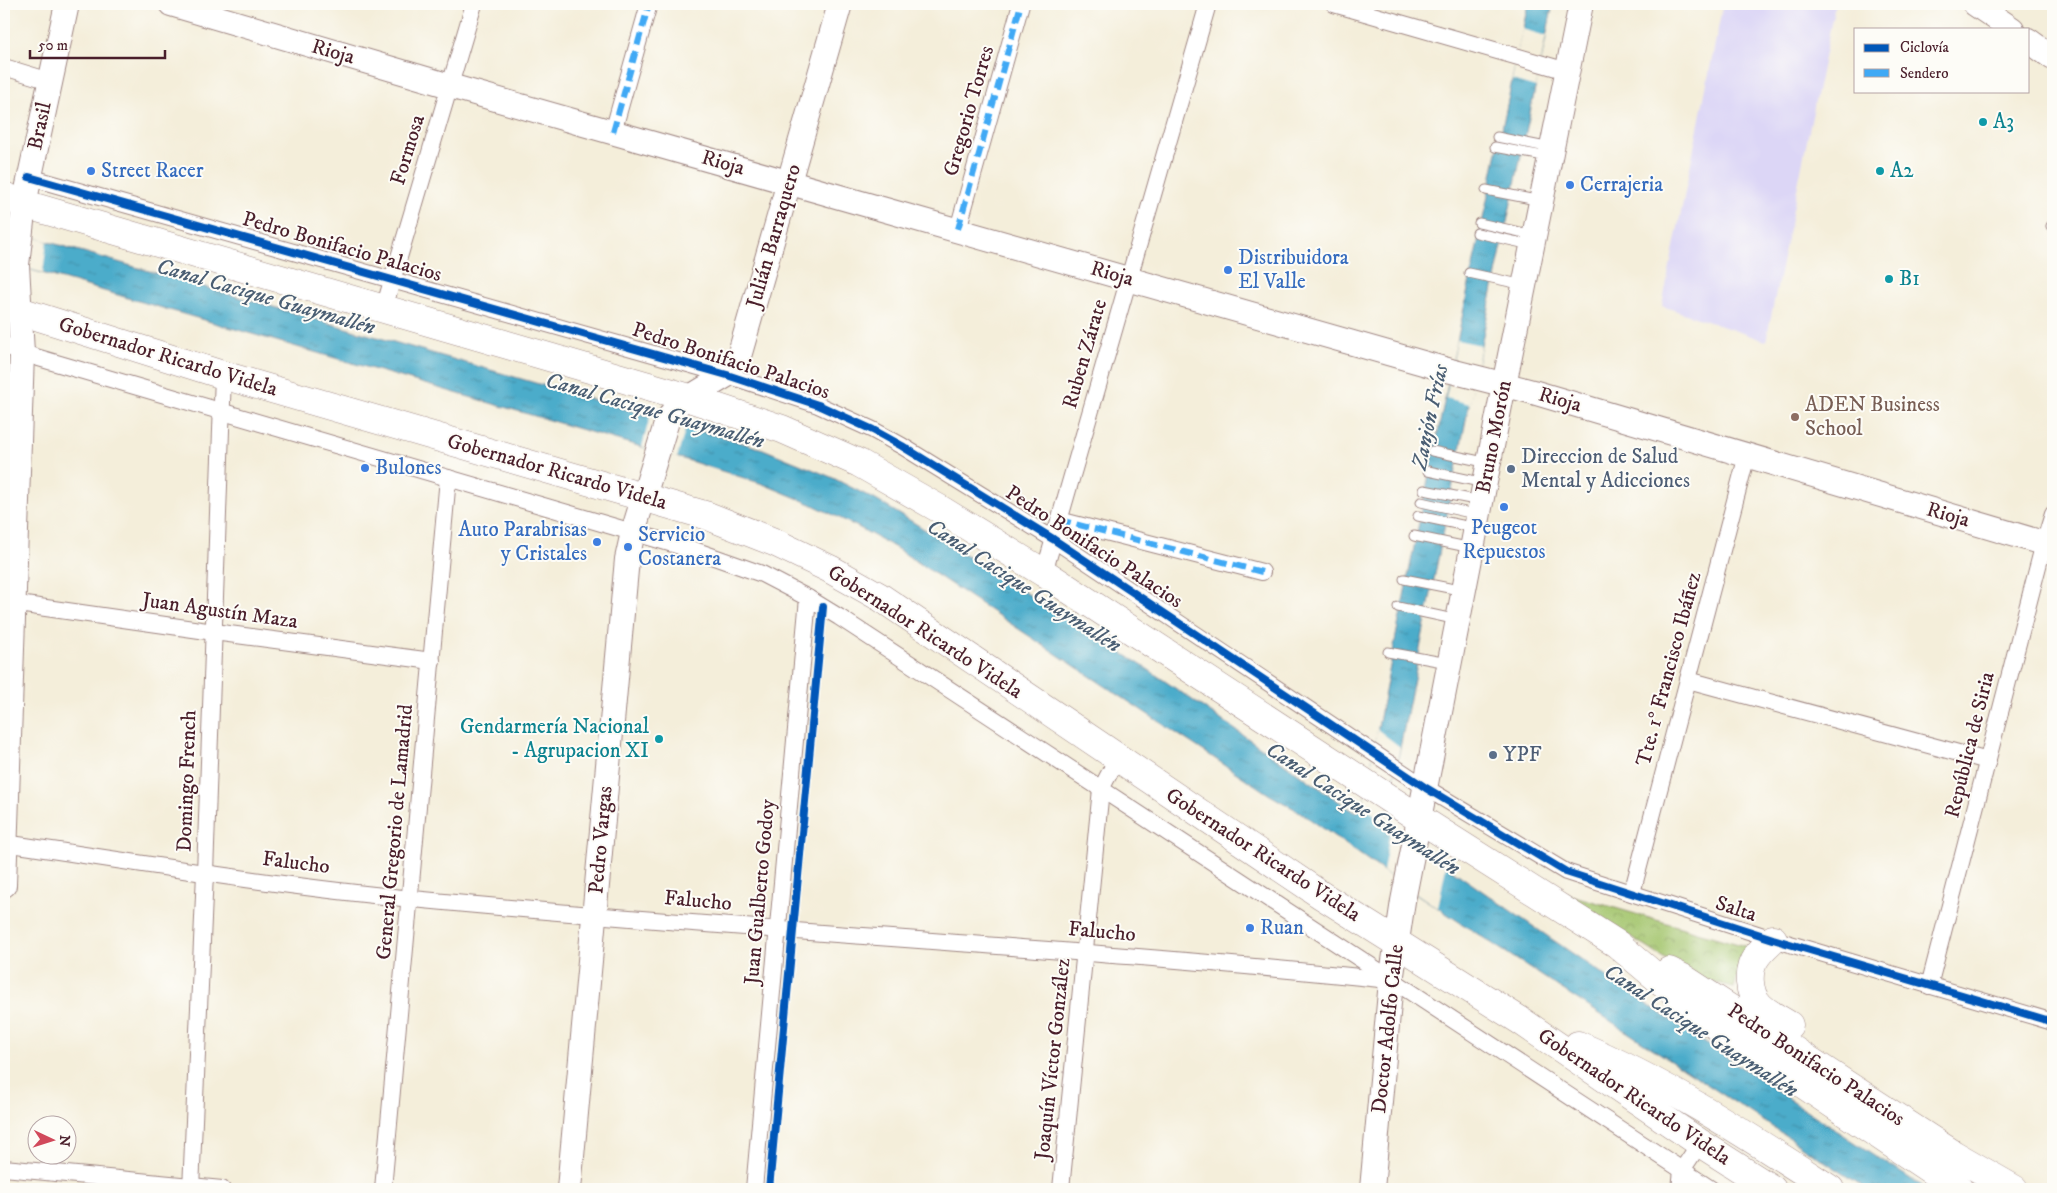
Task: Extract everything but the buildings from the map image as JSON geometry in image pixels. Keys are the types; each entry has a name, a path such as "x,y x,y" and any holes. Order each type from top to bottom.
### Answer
{"highway":[{"path":"14,200 686,397 774,426 858,463 938,508 1044,572 1390,798 1418,832 1616,944 1706,1019 1959,1189"},
{"name":"Gobernador Ricardo Videla","path":"12,309 223,374 644,497 724,523 774,542 830,569 880,597 1117,759 1321,895 1522,1021 1700,1143 1772,1189"},
{"path":"1773,939 1756,957 1751,972 1750,988 1754,999 1761,1007 1983,1151 2005,1169 2023,1189"},
{"name":"Pedro Bonifacio Palacios","path":"1616,944 1683,978 1952,1154 2014,1189"},
{"name":"Gobernador Ricardo Videla","path":"1522,1021 1624,1065 1740,1131 1830,1189"}],"street":[{"name":"Brasil","path":"4,884 13,349 12,309 19,250 14,200 29,177 67,4"},
{"name":"Rioja","path":"171,4 450,86 1504,385 2049,544"},
{"name":"Formosa","path":"384,308 474,4"},
{"path":"613,132 649,4"},
{"name":"Julián Barraquero","path":"663,436 674,410 686,397 692,396 727,375 740,353 840,4"},
{"name":"Gregorio Torres","path":"958,229 1021,4"},
{"name":"Ruben Zárate","path":"1044,572 1208,4"},
{"path":"1334,4 1517,55 1567,71"},
{"name":"Bruno Morón","path":"1408,878 1480,506 1581,4"},
{"path":"1976,4 2011,28"},
{"path":"2030,41 2053,58"},
{"path":"4,67 50,81"},
{"name":"Pedro Bonifacio Palacios","path":"29,177 727,375 818,406 873,430 1053,539 1426,788"},
{"path":"13,349 697,551 762,574 808,598 1711,1189"},
{"name":"Domingo French","path":"191,1188 205,873 223,374"},
{"name":"Pedro Vargas","path":"569,1189 627,559 633,532 663,436"},
{"name":"Tte. 1° Francisco Ibáñez","path":"1632,893 1747,455"},
{"name":"General Gregorio de Lamadrid","path":"383,1189 448,478"},
{"name":"República de Siria","path":"1929,986 1988,761 2049,544 2053,514"},
{"path":"1059,520 1262,572"},
{"name":"Juan Gualberto Godoy","path":"754,1189 808,598"},
{"name":"Juan Agustín Maza","path":"9,602 214,632 432,660"},
{"path":"1688,680 1988,761"},
{"name":"Joaquín Víctor González","path":"1061,1189 1101,789 1117,759"},
{"name":"Salta","path":"1426,788 1566,872 1773,939 2053,1022"},
{"name":"Falucho","path":"5,843 205,873 410,899 1084,952 1391,980"},
{"name":"Doctor Adolfo Calle","path":"1372,1189 1391,980 1408,878"},
{"path":"1680,1189 1682,1170 1700,1143"},
{"path":"4,1168 191,1188 222,1189"}],"lane":[{"path":"1498,142 1551,153"},
{"path":"1488,191 1541,201"},
{"path":"1481,224 1506,229 1533,240"},
{"path":"1479,234 1504,239 1533,240"},
{"path":"1470,273 1524,285"},
{"path":"1434,451 1460,457 1480,506"},
{"path":"1429,472 1456,477 1480,506"},
{"path":"1425,491 1452,496 1480,506"},
{"path":"1422,503 1449,508 1480,506"},
{"path":"1420,517 1446,522 1480,506"},
{"path":"1415,537 1442,542 1480,506"},
{"path":"1406,579 1464,591"},
{"path":"1400,608 1459,620"},
{"path":"1390,652 1450,663"}],"shaded area":[{"path":"1723,4 1835,4 1766,341 1662,306"}],"green space":[{"path":"1564,893 1745,946 1734,988 1694,978"}],"water":[{"name":"Canal Cacique Guaymallén","path":"1528,4 1553,4 1481,345 1385,823 1654,1009 1926,1189 1867,1189 1406,887 1300,812 1270,795 896,548 811,504 763,484 690,461 4,262 4,229 763,449 831,477 874,499 916,524 1146,668 1357,812 1363,806 1423,505"}],"pier":[{"path":"1522,29 1546,36 1536,87 1512,80"},
{"path":"4,229 47,241 43,273 4,262"},
{"path":"1457,340 1481,345 1470,404 1446,398"},
{"path":"650,416 686,427 677,458 642,447"},
{"path":"1377,729 1400,747 1385,823 1363,806"},
{"path":"1391,827 1446,866 1438,908 1383,871"}],"marked path":[{"path":"613,132 649,4"},
{"path":"958,229 1021,4"},
{"path":"1059,520 1262,572"}],"cycle path":[{"path":"29,177 727,375 818,405 873,430 902,446 1053,539 1426,788 1566,872 1773,939 2053,1022"},
{"path":"769,1189 823,607"}],"place":[{"name":"A3","path":"1983,122"},
{"name":"Street Racer","path":"91,171"},
{"name":"A2","path":"1880,171"},
{"name":"Cerrajeria","path":"1570,185"},
{"name":"Distribuidora El Valle","path":"1228,270"},
{"name":"B1","path":"1889,279"},
{"name":"ADEN Business School","path":"1795,417"},
{"name":"Bulones","path":"365,468"},
{"name":"Direccion de Salud Mental y Adicciones","path":"1511,469"},
{"name":"Peugeot Repuestos","path":"1504,507"},
{"name":"Auto Parabrisas y Cristales","path":"597,542"},
{"name":"Servicio Costanera","path":"628,547"},
{"name":"Gendarmería Nacional - Agrupacion XI","path":"659,739"},
{"name":"YPF","path":"1493,755"},
{"name":"Ruan","path":"1250,928"}],"water label":[{"name":"Zanjón Frías","path":"1430,417"}]}
